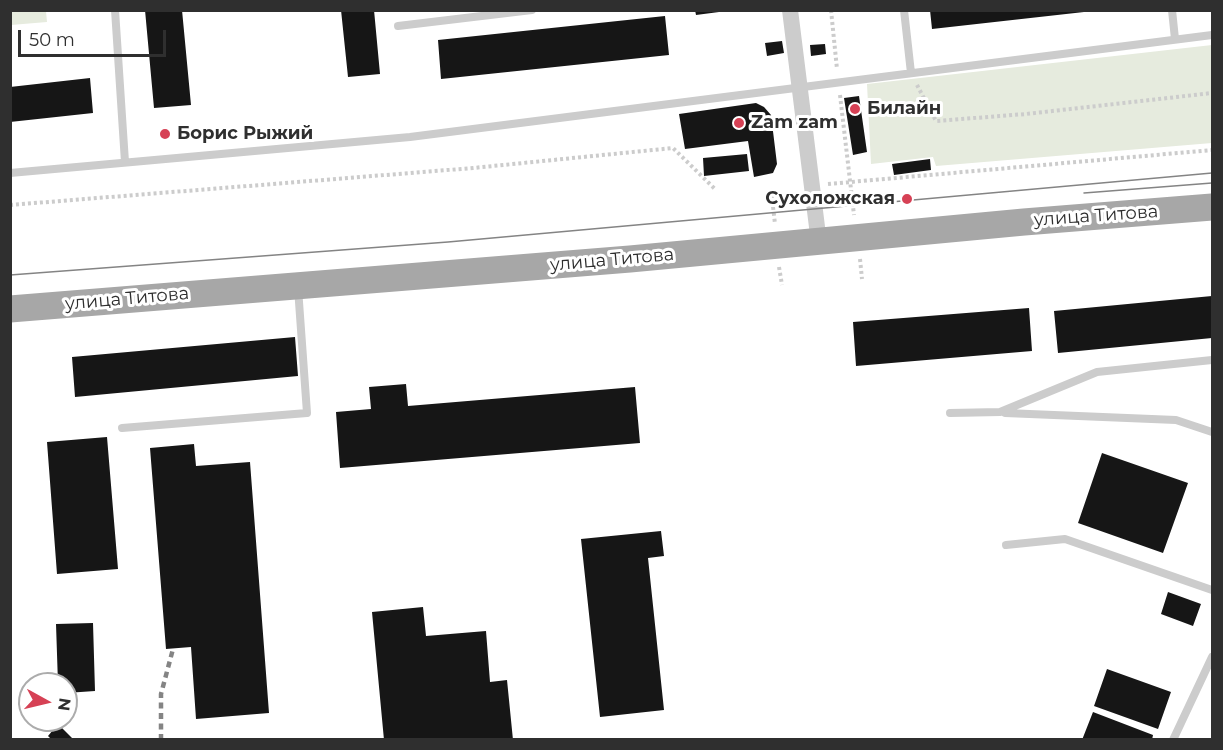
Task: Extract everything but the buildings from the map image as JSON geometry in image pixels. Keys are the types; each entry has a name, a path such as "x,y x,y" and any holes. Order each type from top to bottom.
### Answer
{"main road":[{"name":"улица Титова","path":"10,309 819,243 1024,222 1212,207"}],"street":[{"path":"790,10 819,243"}],"lane":[{"path":"115,10 125,162"},
{"path":"398,26 532,10"},
{"path":"904,10 911,73"},
{"path":"1172,10 1175,39"},
{"path":"10,173 410,137 1212,35"},
{"path":"122,428 307,413 298,285"},
{"path":"1000,412 1097,372 1212,360"},
{"path":"950,413 1000,412 1176,420 1212,432"},
{"path":"1006,545 1065,538 1212,590"},
{"path":"1173,740 1212,657"}],"path":[{"path":"831,10 862,279"},
{"path":"911,73 936,121 1026,114 1212,93"},
{"path":"10,205 484,167 673,148 716,190"},
{"path":"851,181 1212,150"}],"shaded area":[{"path":"11,10 46,11 47,22 11,25"},
{"path":"1212,45 1212,143 936,166 933,157 871,164 867,84"}],"tram line":[{"path":"10,275 448,242 1212,173"},
{"path":"1084,193 1212,183"}],"railway":[{"path":"161,740 161,694 173,649"}],"place":[{"name":"Билайн","path":"855,109"},
{"name":"Zam zam","path":"739,123"},
{"name":"Борис Рыжий","path":"165,134"},
{"name":"Сухоложская","path":"907,199"}]}
